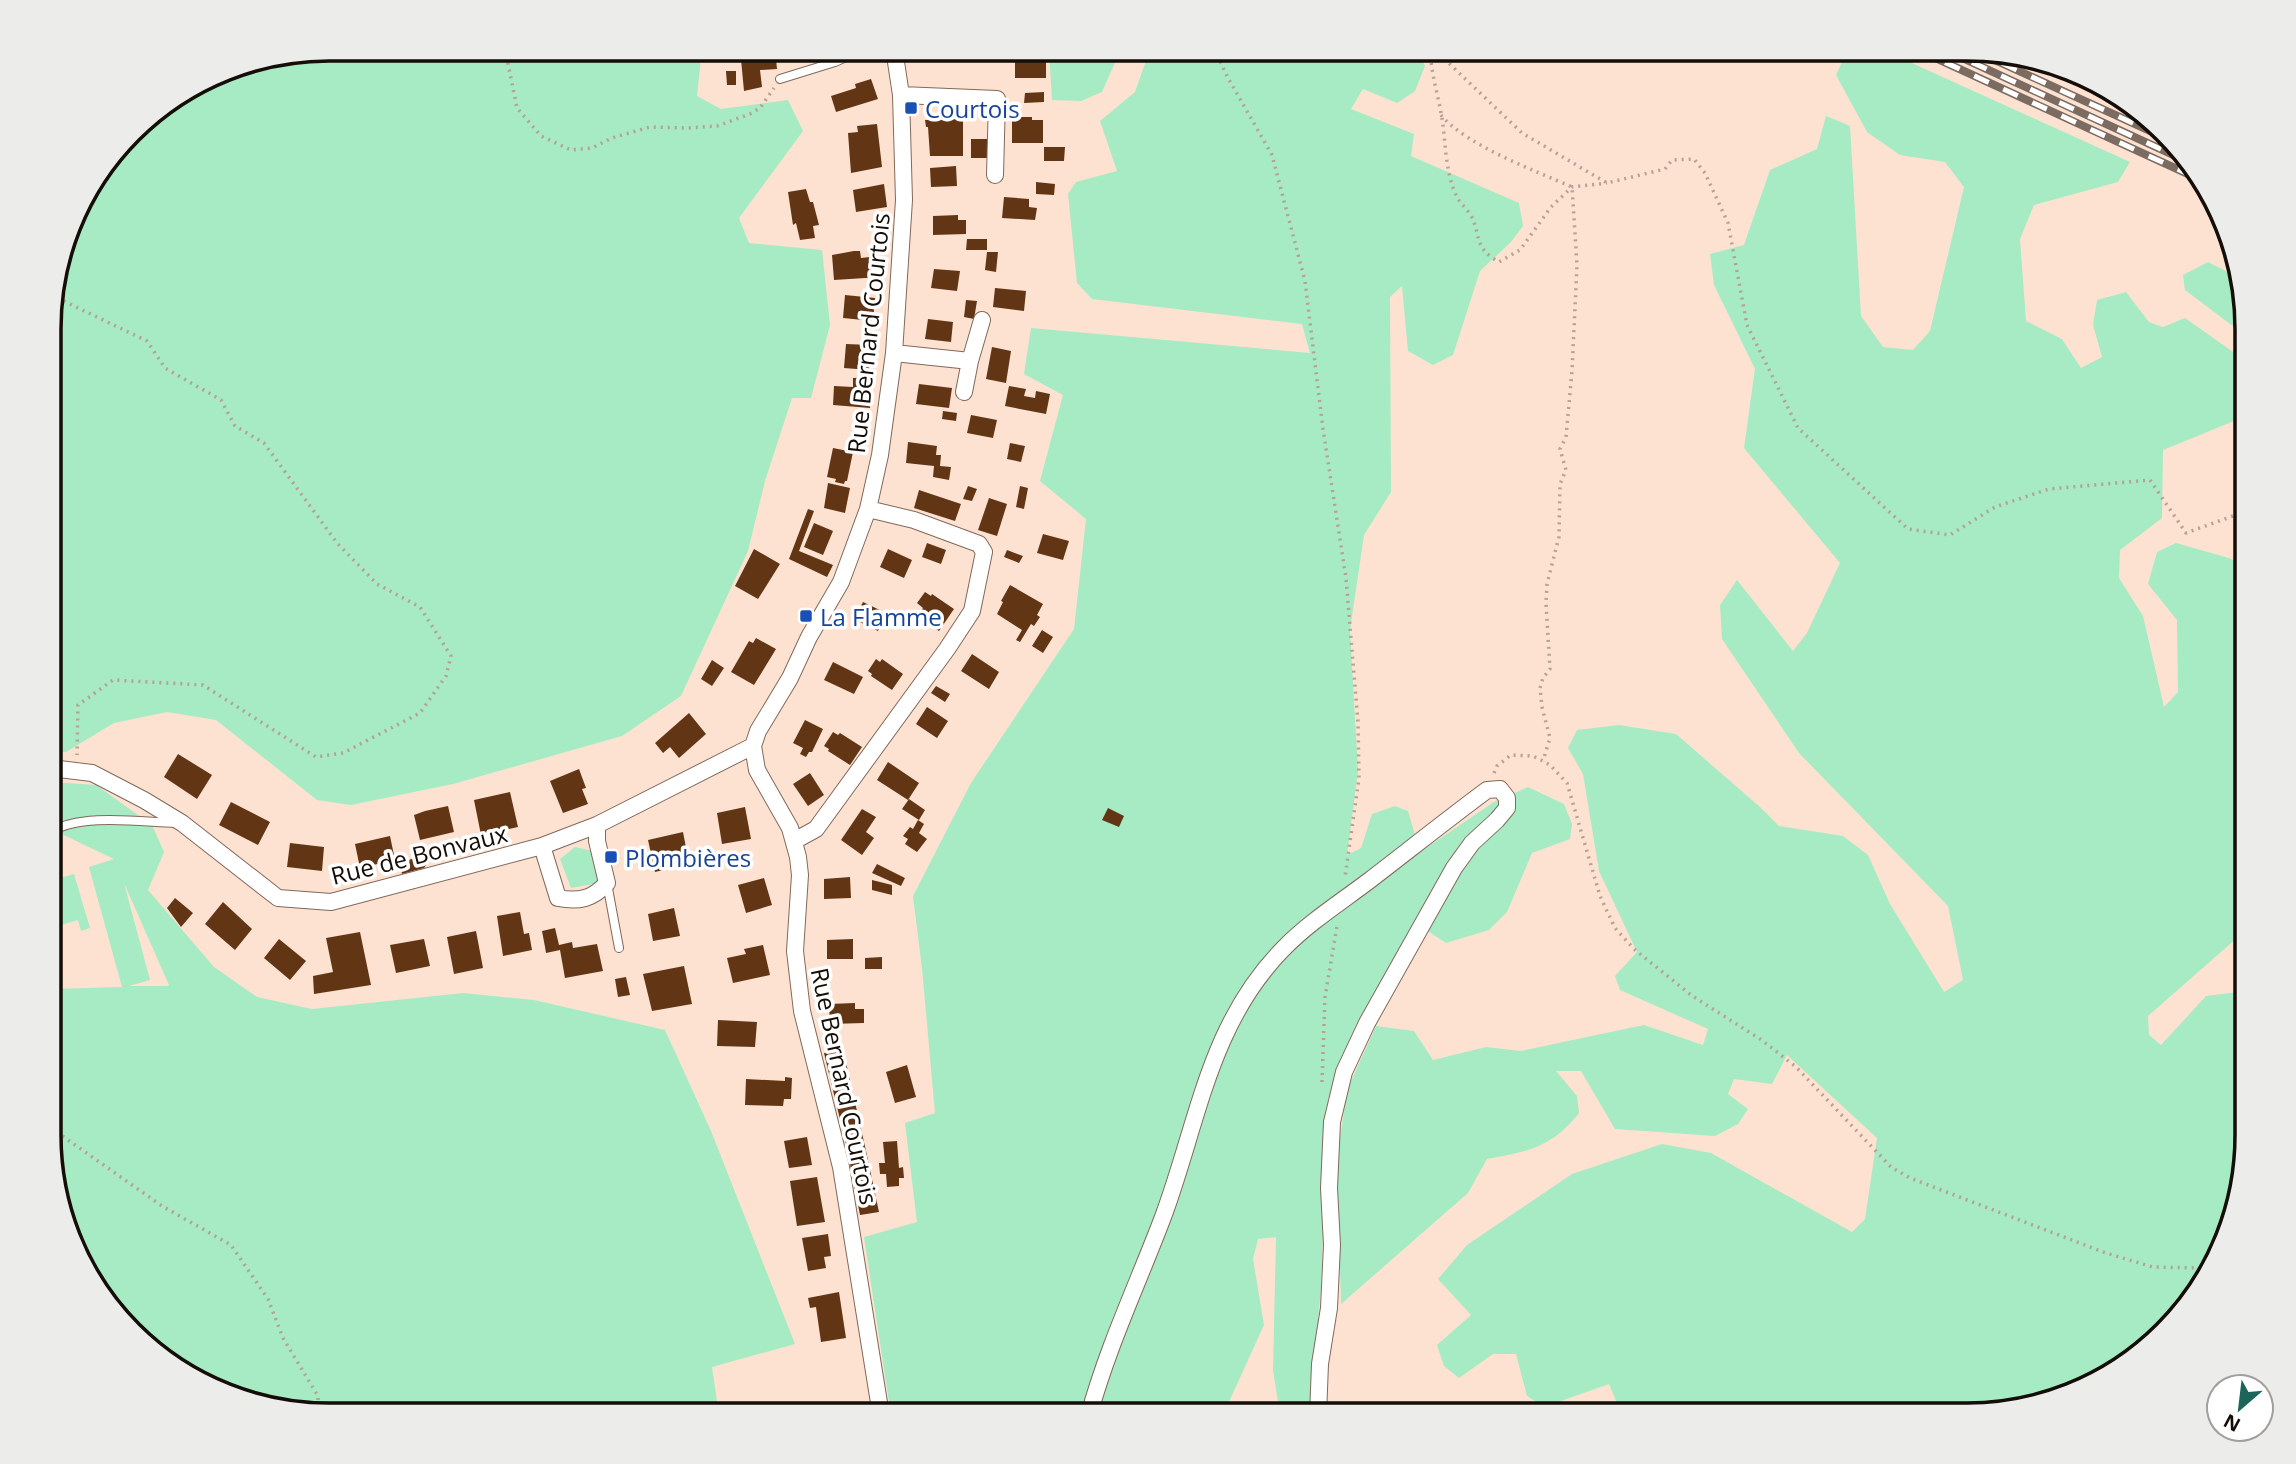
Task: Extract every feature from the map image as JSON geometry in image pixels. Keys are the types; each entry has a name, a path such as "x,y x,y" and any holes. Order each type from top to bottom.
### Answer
{"street":[{"name":"Rue Bernard Courtois","path":"879,1403 841,1167 802,1011 795,951 800,875 794,841 790,828 757,771 753,746 758,731 790,678 809,637 841,582 868,509 880,455 894,353 904,200 901,95 896,61"},
{"path":"901,95 997,99 995,176"},
{"path":"964,392 982,320"},
{"path":"894,353 970,361"},
{"path":"794,841 816,829 831,810 947,649 972,611 975,600 984,552 979,544 914,520 868,509"},
{"name":"Rue de Bonvaux","path":"61,769 92,773 182,823 278,898 331,902 542,846 597,825 753,746"},
{"path":"1093,1403 1116,1333 1163,1215 1212,1063 1230,1024 1263,973 1283,949 1341,902 1487,790 1500,789 1507,798 1507,808 1472,843 1454,868 1367,1023 1344,1072 1337,1098 1330,1152 1332,1245 1329,1308 1320,1364 1318,1403"},
{"path":"597,825 597,841 607,883"},
{"name":"Rue de Bonvaux","path":"542,846 558,898 574,901 597,895 607,883"}],"lane":[{"path":"780,79 837,61"},
{"path":"61,826 99,821 182,823"},
{"path":"607,883 620,948"}],"path":[{"path":"507,61 517,108 541,136 571,150 592,148 612,138 650,127 716,126 760,108 780,79"},
{"path":"1220,61 1272,155 1306,281 1323,429 1346,578 1358,722 1359,779 1325,997 1322,1088"},
{"path":"1431,61 1449,171 1457,198 1471,215 1478,243 1491,258 1499,262 1520,250 1551,207 1572,187"},
{"path":"1445,61 1522,134 1607,183"},
{"path":"1441,115 1467,138 1572,187 1607,183 1665,169 1672,160 1694,159 1705,173 1728,223 1747,325 1798,428 1908,529 1950,536 1995,507 2049,489 2150,480 2186,533 2235,516"},
{"path":"1543,761 1550,738 1540,688 1542,678 1550,668 1547,584 1559,537 1560,484 1566,470 1560,449 1566,437 1572,371 1577,265 1572,187"},
{"path":"63,301 147,341 165,368 221,400 235,426 264,443 338,542 369,576 377,584 420,607 451,656 446,676 420,713 344,753 316,757 203,685 113,680 78,705 79,745 75,771"},
{"path":"1487,790 1497,766 1511,755 1533,756 1550,765 1567,783 1600,896 1615,928 1634,950 1691,995 1763,1041 1796,1067 1891,1167 1910,1178 2106,1253 2153,1266 2200,1268"},
{"path":"61,1135 162,1206 231,1245 268,1299 283,1338 318,1396 318,1402"}],"green space":[{"path":"330,61 701,61 697,96 721,109 788,100 803,131 739,218 749,243 822,250 830,325 811,398 792,398 765,481 748,551 681,696 622,736 453,784 351,805 317,800 216,720 167,712 114,723 66,752 61,752 61,330 66,277 75,243 97,195 117,166 153,128 195,97 243,75 277,66"},
{"path":"1050,61 1116,61 1102,92 1081,101 1052,100"},
{"path":"1146,61 1423,61 1425,66 1415,91 1397,103 1363,89 1351,109 1414,134 1411,156 1519,203 1523,226 1511,242 1480,271 1453,355 1433,365 1408,351 1402,286 1390,297 1391,492 1364,535 1350,630 1358,771 1347,855 1361,848 1372,814 1395,806 1408,811 1420,852 1494,802 1528,787 1564,804 1572,824 1570,839 1532,853 1507,912 1489,930 1446,943 1414,922 1357,1027 1328,1099 1321,1288 1310,1403 1278,1403 1273,1370 1276,1237 1258,1239 1253,1259 1264,1325 1228,1403 889,1403 864,1237 917,1222 905,1123 935,1113 913,896 971,783 1074,629 1086,519 1040,481 1063,395 1024,374 1031,328 1310,353 1302,324 1092,299 1077,283 1068,194 1076,182 1117,171 1100,121 1135,92"},
{"path":"1842,61 1907,61 2130,162 2118,182 2034,205 2020,239 2026,321 2062,339 2081,368 2102,357 2093,325 2097,300 2126,292 2149,322 2163,327 2185,318 2235,353 2234,421 2163,450 2162,518 2120,550 2119,578 2143,616 2164,707 2178,692 2177,620 2148,584 2157,552 2176,543 2235,561 2235,940 2148,1016 2149,1035 2161,1045 2206,996 2235,992 2235,1134 2230,1187 2221,1221 2199,1269 2168,1311 2116,1358 2053,1389 2019,1398 1966,1403 1617,1403 1609,1384 1555,1403 1538,1403 1527,1396 1516,1354 1493,1354 1459,1378 1444,1366 1437,1345 1471,1315 1438,1279 1467,1245 1572,1174 1662,1144 1711,1153 1852,1232 1865,1219 1877,1138 1787,1055 1772,1084 1734,1079 1728,1094 1748,1109 1738,1124 1715,1136 1615,1129 1581,1071 1556,1071 1577,1096 1579,1113 1569,1125 1538,1146 1487,1159 1468,1193 1341,1304 1337,1160 1347,1090 1376,1026 1414,1031 1433,1060 1486,1047 1521,1051 1644,1025 1703,1045 1708,1029 1620,990 1615,976 1637,952 1599,871 1583,774 1568,748 1577,730 1619,725 1676,734 1779,826 1843,836 1868,855 1890,904 1944,992 1963,980 1948,906 1799,753 1722,639 1720,605 1737,580 1793,651 1807,633 1840,563 1744,448 1755,369 1714,285 1710,254 1744,245 1770,170 1817,149 1826,116 1850,126 1861,316 1883,347 1913,350 1930,331 1964,187 1945,162 1900,155 1867,132 1836,75"},
{"path":"2208,262 2229,272 2235,328 2185,290 2183,275"},
{"path":"61,783 96,785 152,825 164,852 148,890 214,967 257,997 312,1009 463,993 534,1000 665,1030 711,1131 795,1344 712,1367 717,1403 312,1402 277,1398 243,1389 180,1358 140,1324 106,1284 75,1221 66,1187 61,1134 61,989 122,987 89,867 114,859 61,834","holes":["124,883 168,986 129,986 150,980"]},
{"path":"575,847 593,851 599,879 593,884 571,888 560,859"},
{"path":"74,874 90,928 81,931 78,920 61,925 61,878"}],"building":[{"path":"741,61 776,61 777,69 760,70 762,87 744,91"},
{"path":"1015,61 1046,61 1046,78 1015,78"},
{"path":"726,71 736,71 736,85 727,85"},
{"path":"871,79 878,99 836,112 831,96 856,88 855,84"},
{"path":"1044,92 1044,102 1024,103 1025,93"},
{"path":"1012,117 1043,120 1043,143 1012,143"},
{"path":"963,119 963,156 930,156 925,120"},
{"path":"877,124 882,167 851,173 848,133 858,132 857,126"},
{"path":"971,139 989,139 989,158 971,158"},
{"path":"1044,147 1065,147 1064,161 1044,161"},
{"path":"956,166 957,186 931,187 930,168"},
{"path":"1036,182 1055,184 1054,195 1036,194"},
{"path":"884,184 887,207 856,212 853,190"},
{"path":"806,189 810,202 813,202 819,225 813,226 815,238 800,240 796,223 793,225 788,192"},
{"path":"1004,197 1029,199 1029,207 1037,208 1035,220 1002,218"},
{"path":"958,215 958,220 966,220 966,234 933,235 933,216"},
{"path":"967,239 987,239 987,250 966,250"},
{"path":"860,251 861,258 879,256 881,277 834,280 832,255"},
{"path":"987,252 998,252 996,272 985,270"},
{"path":"934,269 960,271 957,291 931,288"},
{"path":"995,288 1026,291 1024,311 993,307"},
{"path":"845,295 875,298 873,321 843,318"},
{"path":"966,300 977,301 974,319 964,317"},
{"path":"928,319 953,322 951,342 925,339"},
{"path":"846,344 870,345 869,370 844,368"},
{"path":"992,347 1011,351 1006,383 986,379"},
{"path":"872,377 870,408 833,405 834,386 853,387 853,378"},
{"path":"919,384 952,388 949,408 916,404"},
{"path":"1009,386 1026,389 1024,396 1035,398 1036,391 1050,394 1046,414 1005,406"},
{"path":"943,411 957,413 956,421 942,419"},
{"path":"971,415 997,420 993,438 967,433"},
{"path":"908,442 937,446 936,455 941,455 940,466 951,467 949,480 933,477 934,466 906,463"},
{"path":"1010,443 1025,446 1021,462 1007,459"},
{"path":"833,448 853,452 844,484 827,477"},
{"path":"828,483 850,488 845,513 824,508"},
{"path":"968,486 977,489 972,501 963,499"},
{"path":"1020,486 1028,488 1024,509 1016,507"},
{"path":"919,490 961,504 955,521 914,508"},
{"path":"989,498 1007,504 997,536 978,530"},
{"path":"808,509 814,511 799,551 833,565 827,577 789,559"},
{"path":"814,523 833,531 823,555 804,547"},
{"path":"1043,534 1069,541 1063,560 1037,553"},
{"path":"927,543 946,550 941,564 922,557"},
{"path":"754,549 780,564 758,599 735,586"},
{"path":"888,549 912,560 904,578 880,567"},
{"path":"1007,550 1023,556 1019,563 1004,557"},
{"path":"1010,585 1043,604 1037,615 1040,617 1034,626 1031,624 1020,642 1016,640 1022,630 997,614"},
{"path":"925,592 954,609 939,631 917,616 923,608 917,603"},
{"path":"863,602 886,613 878,631 854,619"},
{"path":"1042,630 1053,637 1043,653 1032,646"},
{"path":"756,638 776,649 754,685 731,672 749,641 753,643"},
{"path":"972,654 999,672 989,689 961,671"},
{"path":"876,659 880,662 882,659 903,674 892,690 868,671"},
{"path":"712,660 724,668 712,686 701,679"},
{"path":"833,662 863,677 854,694 824,680"},
{"path":"936,686 950,694 945,702 931,693"},
{"path":"927,707 948,721 937,738 916,724"},
{"path":"689,713 706,734 679,758 670,747 663,753 655,743"},
{"path":"805,720 823,729 812,752 806,757 800,754 803,748 793,743"},
{"path":"833,732 838,735 840,733 862,747 850,765 824,746"},
{"path":"178,754 212,775 197,799 164,777"},
{"path":"888,762 919,783 908,800 877,780"},
{"path":"579,769 588,804 563,813 550,781"},
{"path":"810,773 824,795 808,806 793,784"},
{"path":"510,792 518,827 481,835 474,800"},
{"path":"909,799 925,810 919,820 902,809"},
{"path":"231,802 270,822 258,845 219,825"},
{"path":"448,806 454,832 420,840 414,815"},
{"path":"745,807 751,839 722,844 717,813"},
{"path":"1108,808 1124,816 1119,827 1102,820"},
{"path":"862,809 876,817 866,832 874,838 862,855 841,840"},
{"path":"918,820 924,824 919,833 927,839 917,852 905,844 908,839 903,836 910,827 913,829"},
{"path":"683,832 688,858 665,863 667,869 655,872 648,840"},
{"path":"390,836 395,860 360,868 355,844"},
{"path":"290,843 324,847 322,871 287,867"},
{"path":"429,853 430,860 424,868 402,874 400,863"},
{"path":"877,864 905,878 901,886 872,873"},
{"path":"850,877 851,898 824,899 824,879"},
{"path":"764,878 772,905 746,913 738,885"},
{"path":"872,880 892,885 892,895 872,890"},
{"path":"175,898 193,913 181,927 167,908"},
{"path":"223,902 252,929 235,950 205,924"},
{"path":"674,908 680,936 653,941 648,914"},
{"path":"520,912 524,934 529,933 532,950 503,956 497,916"},
{"path":"555,928 559,945 572,942 573,948 597,944 603,971 565,978 560,950 546,953 542,931"},
{"path":"476,931 483,968 454,974 447,937"},
{"path":"360,932 371,985 314,994 313,976 333,972 326,938"},
{"path":"279,939 306,961 290,980 264,958"},
{"path":"424,939 430,966 396,973 390,945"},
{"path":"853,939 853,959 827,959 827,940"},
{"path":"763,945 770,975 733,983 727,958 746,954 744,949"},
{"path":"882,957 882,969 865,969 865,958"},
{"path":"684,966 692,1004 652,1011 643,974"},
{"path":"626,977 630,995 618,997 615,979"},
{"path":"855,1003 855,1009 864,1009 864,1023 830,1024 829,1004"},
{"path":"718,1020 757,1022 755,1047 717,1046"},
{"path":"843,1049 879,1212 860,1215 824,1053"},
{"path":"907,1065 916,1097 895,1103 886,1072"},
{"path":"785,1077 792,1078 791,1099 784,1099 783,1106 745,1105 746,1079 785,1081"},
{"path":"807,1137 812,1165 789,1168 784,1141"},
{"path":"897,1141 899,1168 903,1167 904,1178 899,1178 899,1186 887,1187 886,1174 880,1174 879,1163 885,1163 883,1142"},
{"path":"817,1177 825,1222 797,1226 790,1181"},
{"path":"828,1234 831,1256 824,1257 826,1268 808,1271 802,1238"},
{"path":"839,1292 846,1338 821,1342 816,1307 810,1308 808,1298"}],"railway":[{"path":"1942,61 2184,172"},
{"path":"1970,61 2167,152"},
{"path":"2004,64 2142,127"}],"place":[{"name":"Courtois","path":"911,108"},
{"name":"La Flamme","path":"806,616"},
{"name":"Plombières","path":"611,857"}]}
